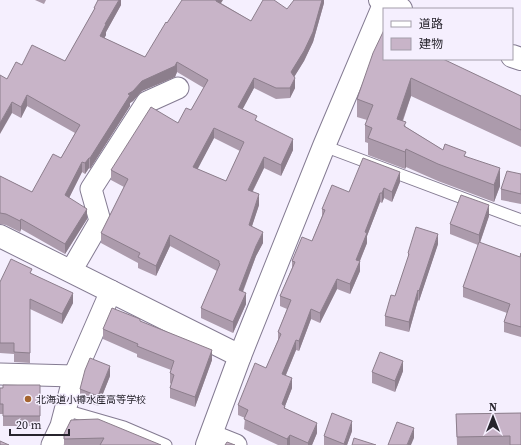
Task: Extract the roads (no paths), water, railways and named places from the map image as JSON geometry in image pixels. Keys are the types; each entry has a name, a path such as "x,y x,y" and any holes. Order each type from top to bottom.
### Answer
{"main road":[{"path":"209,440 240,356 324,146 383,17"},
{"path":"0,236 240,356"}],"street":[{"path":"71,271 100,221 91,189 147,102 178,88"},
{"path":"52,445 61,426 74,376 111,291"},
{"path":"0,374 74,376"},
{"path":"209,440 236,445"}],"lane":[{"path":"324,146 521,220"},
{"path":"65,410 124,427 166,445"}],"place":[{"name":"北海道小樽水産高等学校","path":"28,399"}]}
